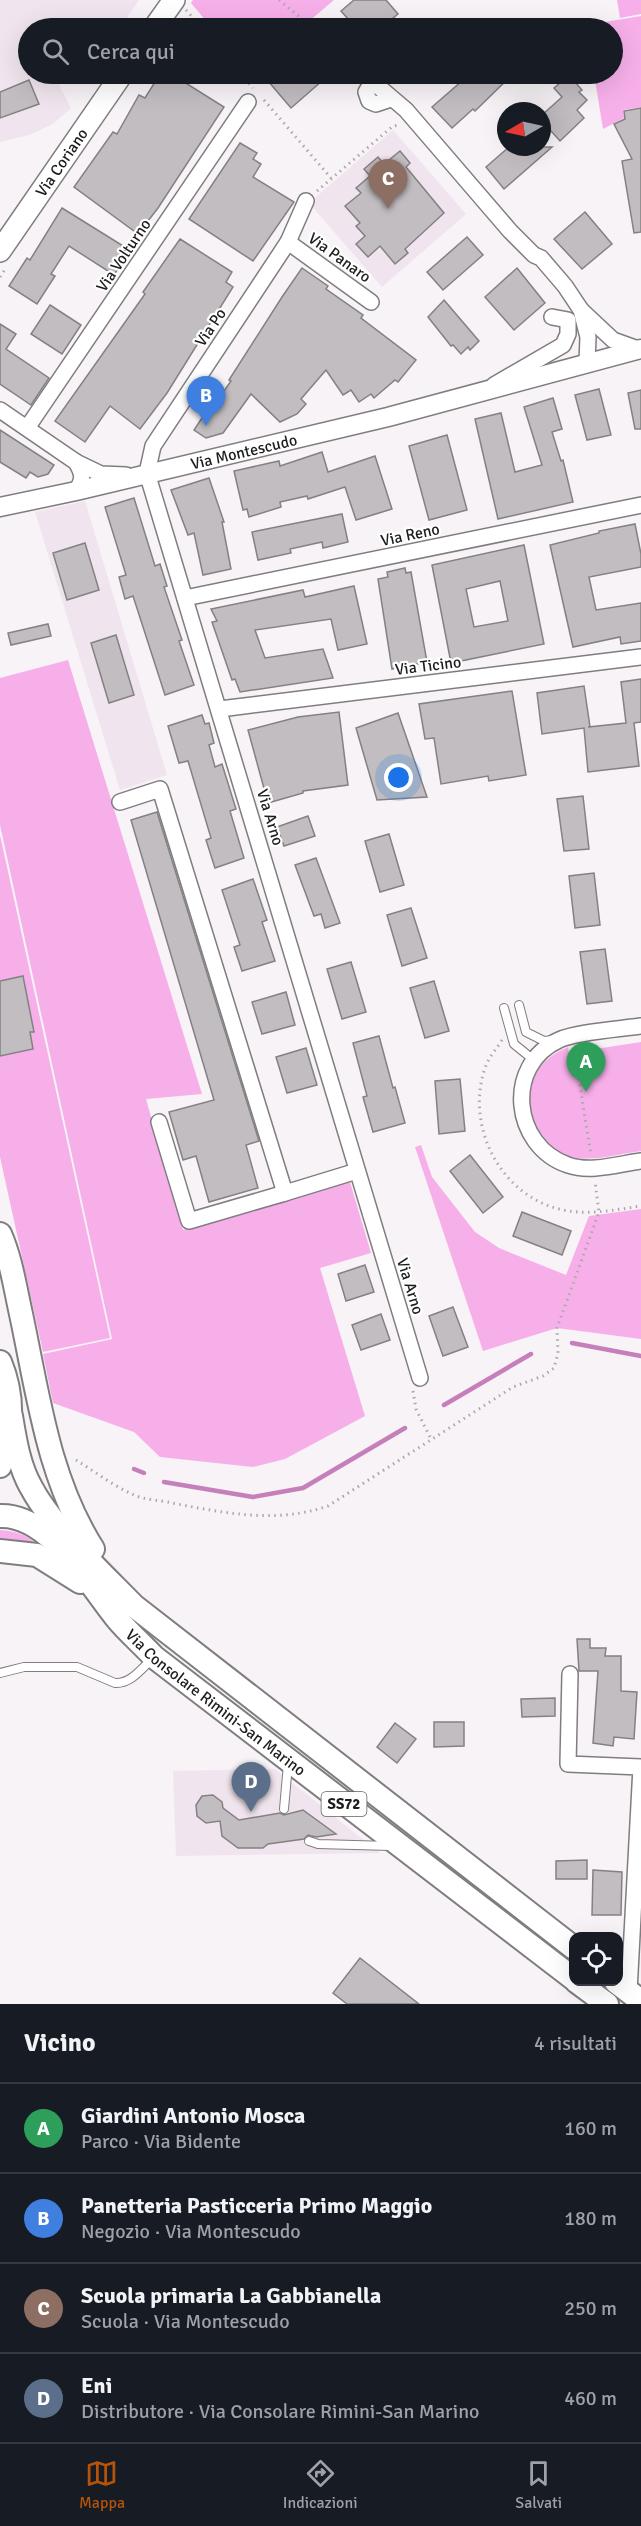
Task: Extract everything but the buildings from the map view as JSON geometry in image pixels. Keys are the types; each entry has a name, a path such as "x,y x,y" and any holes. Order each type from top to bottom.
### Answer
{"main road":[{"path":"164,18 178,3"},
{"name":"Via Coriano","path":"0,251 115,84"},
{"name":"Via Consolare Rimini-San Marino","path":"0,1234 15,1283 51,1456 59,1482 84,1534 134,1606"},
{"path":"0,1362 10,1399 11,1416 8,1443 0,1466"},
{"name":"Via Consolare Rimini-San Marino","path":"11,1416 16,1445 31,1487 75,1544 134,1606 569,1945"},
{"name":"Via Consolare Rimini-San Marino","path":"0,1516 11,1516 30,1522 50,1537 120,1622 154,1657 569,1976"},
{"name":"Via Consolare Rimini-San Marino","path":"0,1551 37,1555 96,1591"},
{"path":"582,1986 607,2004"}],"street":[{"name":"Via Volturno","path":"27,428 255,96"},
{"name":"Via Montescudo","path":"391,99 406,110 534,255 541,258 553,272 575,315 577,336 584,362"},
{"name":"Via Po","path":"147,473 153,446 288,242 306,201"},
{"name":"Via Panaro","path":"288,242 371,302"},
{"name":"Via Montescudo","path":"534,255 536,264 558,290 568,311 614,340 640,349"},
{"name":"Via Montescudo","path":"486,390 528,363 559,348 566,340 575,315"},
{"name":"Via Montescudo","path":"0,507 387,417 584,362 640,349"},
{"path":"0,410 76,462 101,474 147,473"},
{"path":"75,491 82,482 82,473 76,462"},
{"name":"Via Arno","path":"147,473 420,1378"},
{"name":"Via Reno","path":"185,598 641,504"},
{"name":"Via Ticino","path":"220,710 641,657"},
{"path":"120,802 160,789 285,1193"},
{"path":"641,1026 546,1048 534,1061 525,1076 521,1092 523,1115 531,1138 548,1155 559,1162 571,1166 593,1168 641,1161"},
{"path":"159,1122 189,1221 357,1171"},
{"path":"570,1674 568,1764 640,1767 629,1991"}],"lane":[{"path":"519,1005 526,1032 544,1041 567,1043"},
{"path":"504,1008 514,1044 534,1061"},
{"path":"0,1673 24,1667 77,1667 115,1683 122,1683 129,1680 154,1657"},
{"path":"284,1809 289,1760"},
{"path":"309,1841 318,1844 401,1847"}],"path":[{"path":"279,0 301,18"},
{"path":"178,3 192,18"},
{"path":"247,84 255,96 331,178"},
{"path":"306,201 393,126 399,124 406,128"},
{"path":"76,1460 133,1495 239,1515 273,1517 305,1514 328,1506 513,1387 543,1376 554,1368 558,1353 557,1328 599,1212 593,1168 567,1043"},
{"path":"420,1378 413,1392 416,1409 431,1439"}],"shaded area":[{"path":"0,0 139,0 127,18 18,18 18,84 60,84 71,108 53,124 29,135 0,142"},
{"path":"193,0 334,0 313,18 204,18 191,3"},
{"path":"617,0 641,0 641,14 620,18"},
{"path":"641,16 641,107 623,110 624,118 603,129 596,84 623,84 623,19"},
{"path":"393,130 466,214 382,287 309,203"},
{"path":"85,501 167,775 120,790 35,512"},
{"path":"68,660 202,1094 146,1099 183,1230 350,1182 371,1253 320,1268 365,1416 285,1459 253,1467 160,1457 134,1432 53,1403 43,1354 112,1339 0,825 0,678"},
{"path":"0,835 110,1338 43,1352 0,1157"},
{"path":"641,1042 641,1151 586,1159 568,1156 546,1142 538,1131 530,1107 533,1081 545,1062 568,1047 569,1053"},
{"path":"421,1145 432,1177 475,1232 499,1248 566,1275 589,1216 641,1209 641,1339 557,1328 483,1351 415,1147"},
{"path":"0,1530 25,1536 36,1546 0,1545"},
{"path":"275,1769 380,1853 176,1856 173,1771"}],"waterway":[{"path":"572,1343 641,1356"},
{"path":"444,1405 531,1354"},
{"path":"164,1482 253,1497 303,1488 405,1428"},
{"path":"134,1469 144,1473"}],"place":[{"name":"Scuola primaria La Gabbianella","path":"388,209"},
{"name":"Panetteria Pasticceria Primo Maggio","path":"206,426"},
{"name":"Giardini Antonio Mosca","path":"586,1092"},
{"name":"Eni","path":"251,1812"}]}
